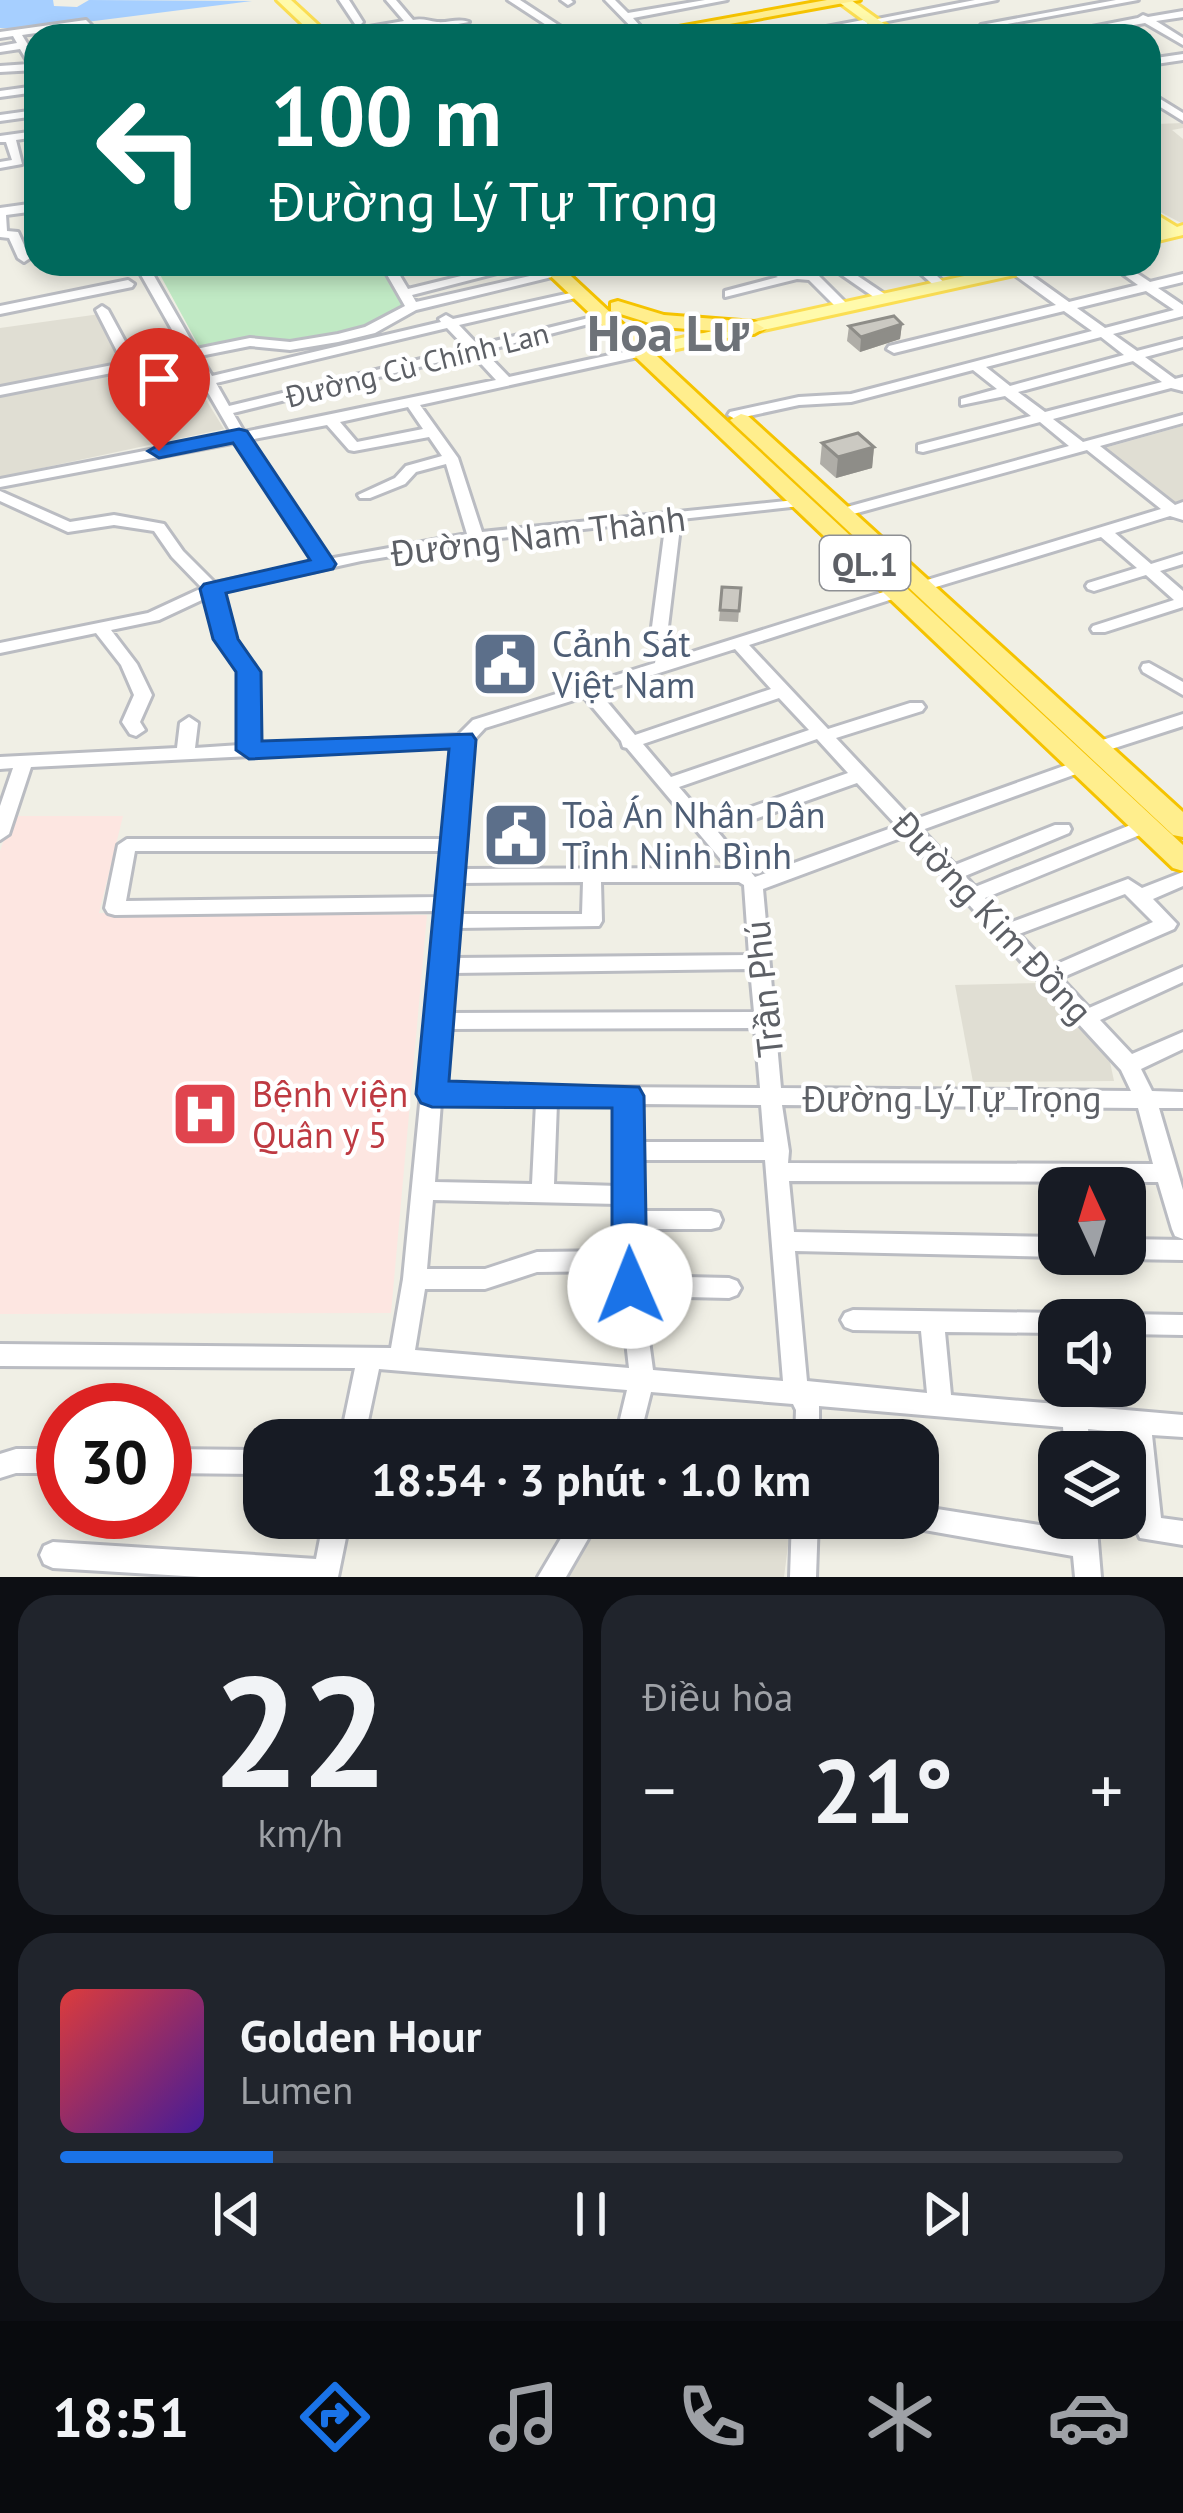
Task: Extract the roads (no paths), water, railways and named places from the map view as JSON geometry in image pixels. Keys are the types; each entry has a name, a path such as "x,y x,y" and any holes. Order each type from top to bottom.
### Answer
{"highway":[{"path":"708,24 874,0"},
{"path":"744,24 842,2"},
{"name":"QL.1","path":"565,276 579,293 611,312"},
{"name":"QL.1","path":"569,276 652,350 800,502 1183,828"},
{"path":"611,312 662,322 754,328"},
{"name":"QL.1","path":"652,350 735,415 841,513 908,590"},
{"name":"QL.1","path":"1095,757 1145,826 1183,861"}],"main road":[{"path":"265,0 291,24"},
{"path":"283,0 309,24"},
{"path":"842,2 871,24"},
{"path":"652,350 989,276"}],"street":[{"path":"344,0 358,22"},
{"path":"392,0 410,22"},
{"path":"513,0 551,24"},
{"path":"610,0 633,24"},
{"path":"627,16 722,0"},
{"path":"855,24 992,0"},
{"path":"991,24 1132,0"},
{"path":"1116,1 1154,24"},
{"path":"1015,9 1039,24"},
{"path":"1119,24 1183,14"},
{"path":"397,24 464,22"},
{"path":"0,35 24,32"},
{"path":"16,33 24,42"},
{"path":"0,165 18,162 5,138"},
{"path":"0,212 0,234 14,236 24,257"},
{"path":"148,276 239,436 324,564"},
{"path":"397,276 408,300"},
{"path":"0,391 250,342 342,344 381,326 408,300 487,276"},
{"path":"408,300 430,302 525,276"},
{"path":"730,294 793,276"},
{"path":"812,276 845,308"},
{"path":"851,276 886,299"},
{"path":"931,276 943,286"},
{"path":"1024,276 1180,385"},
{"path":"1132,276 1183,311"},
{"path":"894,349 1183,278"},
{"path":"0,310 128,284"},
{"path":"209,381 342,344 579,293"},
{"path":"430,302 504,380"},
{"path":"102,310 131,365"},
{"path":"735,415 799,401 851,398 1183,311"},
{"name":"Đường Cù Chính Lan","path":"228,410 477,351 611,312"},
{"path":"342,344 386,408"},
{"path":"965,402 1183,344"},
{"path":"0,483 330,421 652,350"},
{"path":"975,365 1180,512"},
{"path":"922,448 1180,385"},
{"path":"411,402 452,458 476,538"},
{"path":"841,513 1183,419"},
{"path":"330,421 354,447 432,432"},
{"path":"365,495 400,481 411,469 452,458"},
{"path":"0,494 68,527 114,520 159,527 177,554 212,589 226,639 249,672 249,750"},
{"name":"Đường Nam Thành","path":"0,648 152,617 212,589 324,564 476,538 800,502"},
{"path":"401,1359 424,1191 463,740 479,724 908,590 1180,512"},
{"path":"663,667 667,641 660,627 674,516"},
{"path":"1099,629 1183,601 1104,531"},
{"path":"1094,586 1183,559"},
{"path":"101,629 129,664 143,695 131,722 136,730"},
{"name":"Đường Kim Đồng","path":"738,643 1130,1065 1183,1229"},
{"path":"1149,668 1183,689"},
{"path":"588,690 749,880"},
{"path":"629,742 783,691"},
{"path":"666,785 916,707"},
{"name":"Trần Phú","path":"808,1419 796,1381 766,1020 749,880 910,826 1183,720"},
{"path":"185,753 189,723"},
{"path":"0,763 463,740"},
{"path":"0,834 24,761"},
{"path":"704,830 861,775"},
{"path":"974,895 1145,826"},
{"path":"953,873 1061,829"},
{"path":"454,844 128,845 115,908 447,912 592,921 592,876"},
{"path":"451,876 749,880"},
{"path":"1139,897 1183,879"},
{"path":"1006,931 1128,886 1167,924 1047,976"},
{"path":"440,966 760,962"},
{"path":"1086,1018 1183,974"},
{"path":"436,1021 766,1020"},
{"path":"1130,1065 1183,1040"},
{"name":"Đường Lý Tự Trọng","path":"432,1094 1183,1100"},
{"path":"543,1193 548,1095"},
{"path":"628,1096 630,1286 642,1379 632,1419"},
{"path":"628,1151 778,1162 1168,1173"},
{"path":"424,1191 543,1193 711,1220"},
{"path":"784,1241 1038,1247"},
{"path":"1146,1249 1183,1250"},
{"path":"415,1280 485,1279 537,1262 629,1261"},
{"path":"630,1286 729,1288"},
{"path":"853,1320 1038,1323"},
{"path":"932,1321 940,1407"},
{"path":"1146,1324 1183,1325"},
{"path":"0,1355 369,1357 1183,1426"},
{"path":"356,1419 369,1357"},
{"path":"1075,1418 1076,1431"},
{"path":"1138,1424 1149,1529 1183,1533"},
{"path":"0,1466 36,1461"},
{"path":"192,1461 243,1462"},
{"path":"939,1520 1038,1528"},
{"path":"53,1555 326,1575 333,1539"},
{"path":"551,1577 574,1539"},
{"path":"803,1577 805,1539"},
{"path":"1085,1539 1088,1577"}],"water":[{"path":"0,0 53,0 54,6 77,7 89,0 252,1 70,24 0,28"}],"place":[{"name":"Cảnh Sát Việt Nam","path":"505,664"},
{"name":"Toà Án Nhân Dân Tỉnh Ninh Bình","path":"516,835"},
{"name":"Bệnh viện Quân y 5","path":"205,1114"}],"district":[{"name":"Hoa Lư","path":"668,332"}]}
